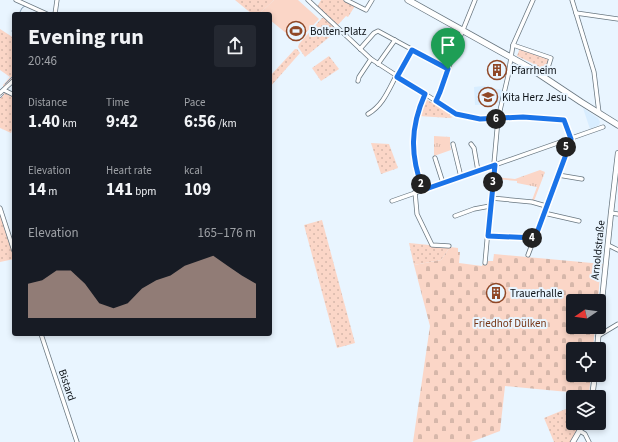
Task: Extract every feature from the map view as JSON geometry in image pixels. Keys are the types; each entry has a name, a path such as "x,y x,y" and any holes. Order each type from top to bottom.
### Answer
{"main road":[{"path":"408,0 510,57 618,125"}],"street":[{"path":"16,0 43,12"},
{"path":"55,12 57,0"},
{"path":"308,0 371,59 456,114 480,119 523,117 564,120 569,139 565,157 528,255"},
{"path":"346,0 366,10 372,0"},
{"path":"436,101 475,0"},
{"path":"485,263 498,119 508,76 513,45 533,0"},
{"path":"572,0 594,72 599,113"},
{"path":"576,13 618,19"},
{"path":"360,48 374,33 378,31 448,69"},
{"path":"378,64 395,40"},
{"path":"513,45 551,58 545,78"},
{"path":"368,114 382,104 412,50"},
{"path":"358,81 371,59"},
{"path":"0,93 12,82"},
{"path":"4,90 12,94"},
{"path":"423,190 414,158 413,139 416,118 425,94"},
{"path":"392,201 603,127"},
{"path":"453,144 462,177"},
{"path":"471,144 474,148 478,171"},
{"name":"Arnoldstraße","path":"598,342 610,213 618,153"},
{"path":"436,158 443,183"},
{"path":"558,175 582,179"},
{"path":"415,192 417,214 432,245 449,246"},
{"path":"491,198 532,202 546,206"},
{"path":"455,216 474,209 490,206"},
{"path":"0,208 12,245"},
{"path":"544,213 578,221"},
{"path":"610,213 618,214"},
{"path":"488,236 535,238"},
{"path":"608,246 618,250"},
{"path":"598,336 618,324"},
{"name":"Bistard","path":"42,336 77,442"},
{"path":"573,442 580,431 585,434 589,442"}],"shaded area":[{"name":"Kita Herz Jesu","path":"483,86 502,90 500,103 475,105 474,87"},
{"path":"583,108 598,118 600,122 599,125 590,129"}],"green space":[{"path":"235,0 274,0 261,12 250,12"},
{"name":"Bolten-Platz","path":"274,0 298,0 319,19 297,42 272,22 272,12 261,12"},
{"path":"321,0 343,0 355,6 348,17 346,16 337,26 317,7"},
{"path":"322,18 325,18 338,30 305,57 298,47 299,44"},
{"path":"0,29 12,37 12,80 3,88 3,85 10,77 0,70"},
{"path":"520,48 549,59 545,73 532,63 517,56"},
{"path":"295,49 297,49 300,53 272,85 272,74"},
{"path":"329,56 339,69 321,81 312,68"},
{"path":"5,92 12,95 11,133 0,128 0,97"},
{"path":"426,99 451,114 450,116 453,117 419,116 424,100"},
{"path":"434,136 450,137 451,150 434,156"},
{"path":"371,143 389,144 398,168 381,174"},
{"path":"540,170 545,172 534,201 532,200 537,187 517,183 517,181 495,179 495,177 515,179"},
{"path":"0,213 12,250 12,259 0,262"},
{"path":"322,220 355,343 337,348 304,225"},
{"path":"409,243 450,247 441,260 414,265"},
{"name":"Friedhof Dülken","path":"450,247 458,248 458,252 460,252 459,263 482,266 483,263 493,261 494,254 603,264 600,274 599,294 566,294 566,334 594,334 594,342 566,342 566,382 590,382 589,390 566,390 566,392 505,386 500,431 471,442 413,442 430,326 414,265 441,260"},
{"path":"566,409 566,430 578,430 571,442 554,442 544,418"}],"waterway":[{"path":"20,12 25,6"},
{"path":"5,84 12,77"},
{"path":"0,98 4,94"}],"place":[{"name":"Bolten-Platz","path":"296,31"},
{"name":"Pfarrheim","path":"497,70"},
{"name":"Kita Herz Jesu","path":"488,97"},
{"name":"Trauerhalle","path":"496,293"}],"route":[{"path":"412,50 448,69 436,101 456,114 480,119 523,117 564,120 571,139 568,140 565,157 535,238 488,236 495,165 423,190 414,158 413,139 416,118 425,94 397,77 412,50"}]}
